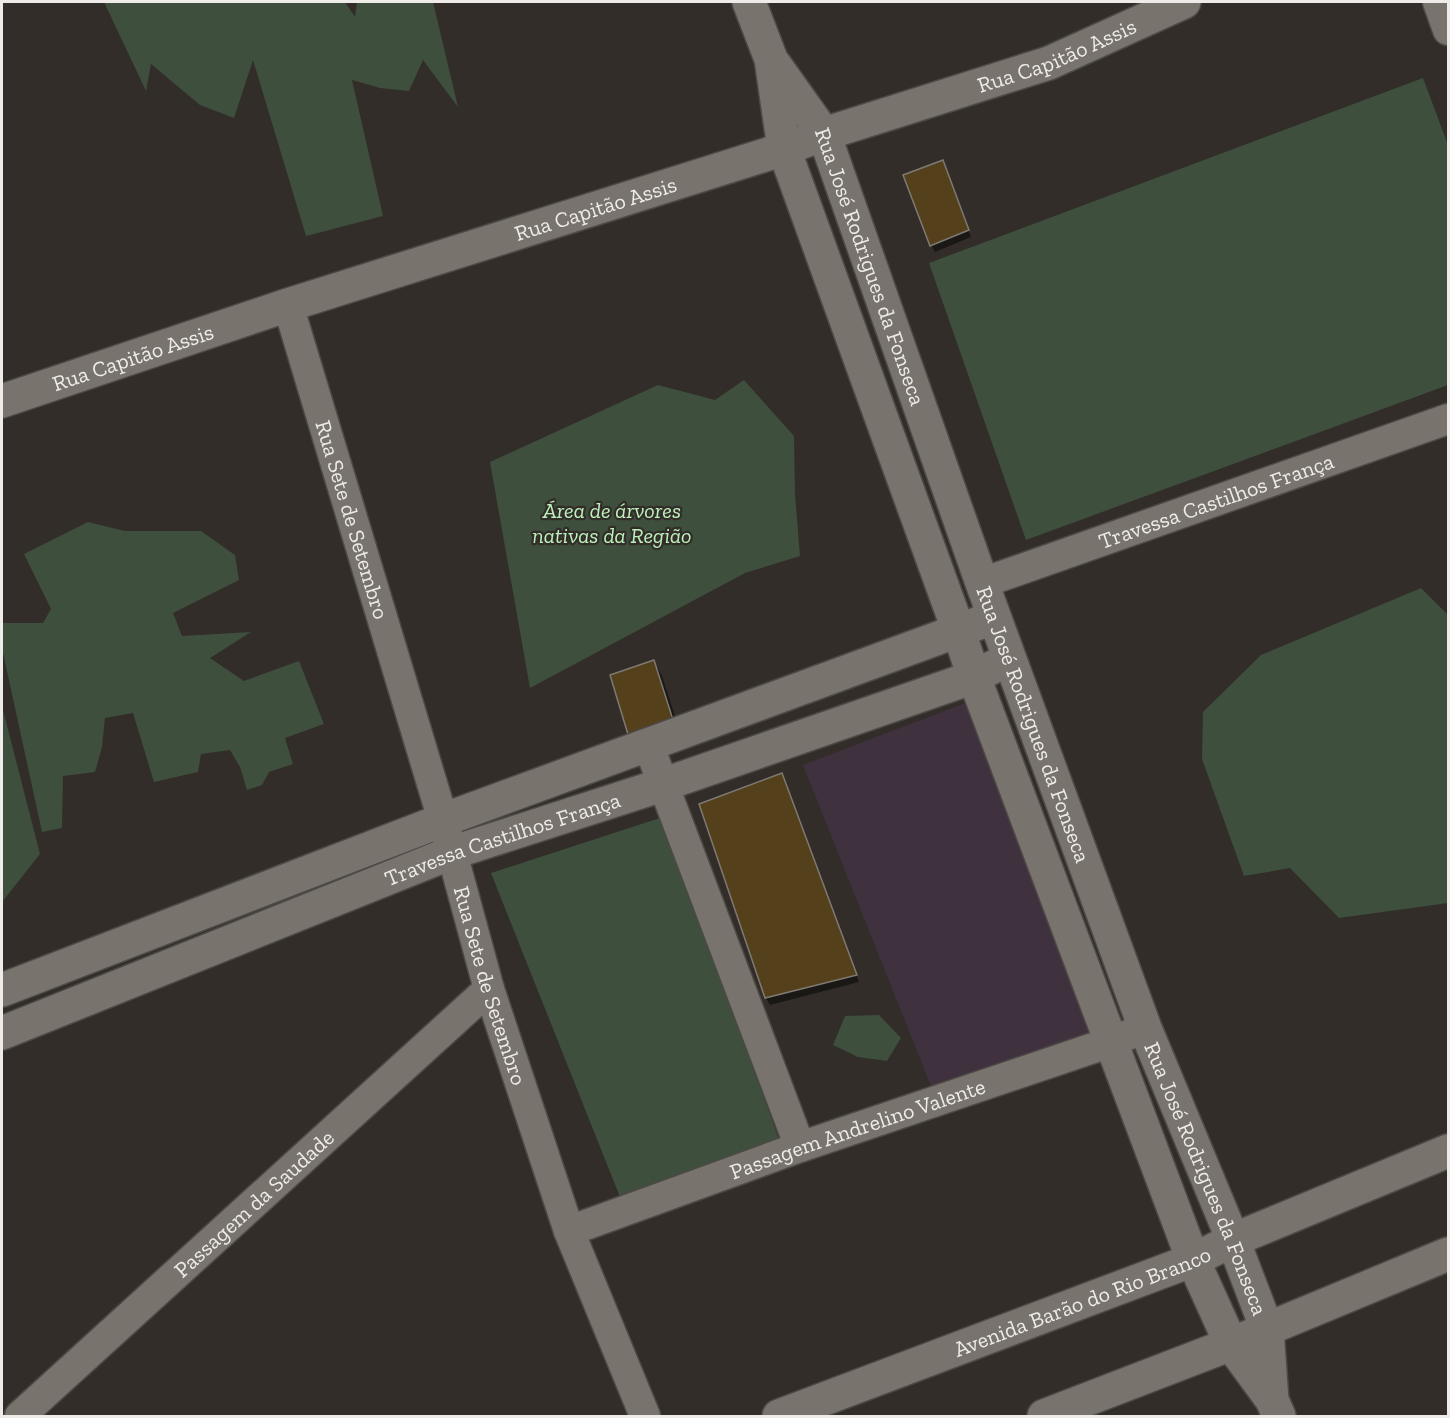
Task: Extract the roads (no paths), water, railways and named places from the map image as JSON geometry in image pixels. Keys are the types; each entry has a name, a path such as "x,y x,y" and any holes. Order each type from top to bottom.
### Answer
{"street":[{"name":"Rua José Rodrigues da Fonseca","path":"748,2 771,59 824,134 982,583 1145,1028 1233,1240 1267,1329 1276,1408"},
{"name":"Rua Capitão Assis","path":"2,400 288,305 1049,63 1184,2"},
{"path":"1438,2 1449,30"},
{"name":"Rua José Rodrigues da Fonseca","path":"771,59 784,149 974,677 1193,1260 1231,1344 1276,1408"},
{"name":"Rua Sete de Setembro","path":"288,305 452,853 489,989 569,1231 645,1416"},
{"name":"Travessa Castilhos França","path":"982,583 1449,418"},
{"path":"888,434 925,419"},
{"name":"Travessa Castilhos França","path":"2,990 442,820 958,629 995,618"},
{"name":"Travessa Castilhos França","path":"2,1033 452,853 665,784 974,677 1010,658"},
{"path":"648,744 665,784 800,1148"},
{"name":"Passagem da Saudade","path":"20,1416 489,989"},
{"name":"Passagem Andrelino Valente","path":"569,1231 800,1148 1111,1042 1145,1028"},
{"name":"Avenida Barão do Rio Branco","path":"778,1416 1193,1260 1233,1240 1449,1151"},
{"path":"1044,1416 1231,1344 1449,1254"}],"park label":[{"name":"Área de árvores nativas da Região","path":"612,522"}]}
